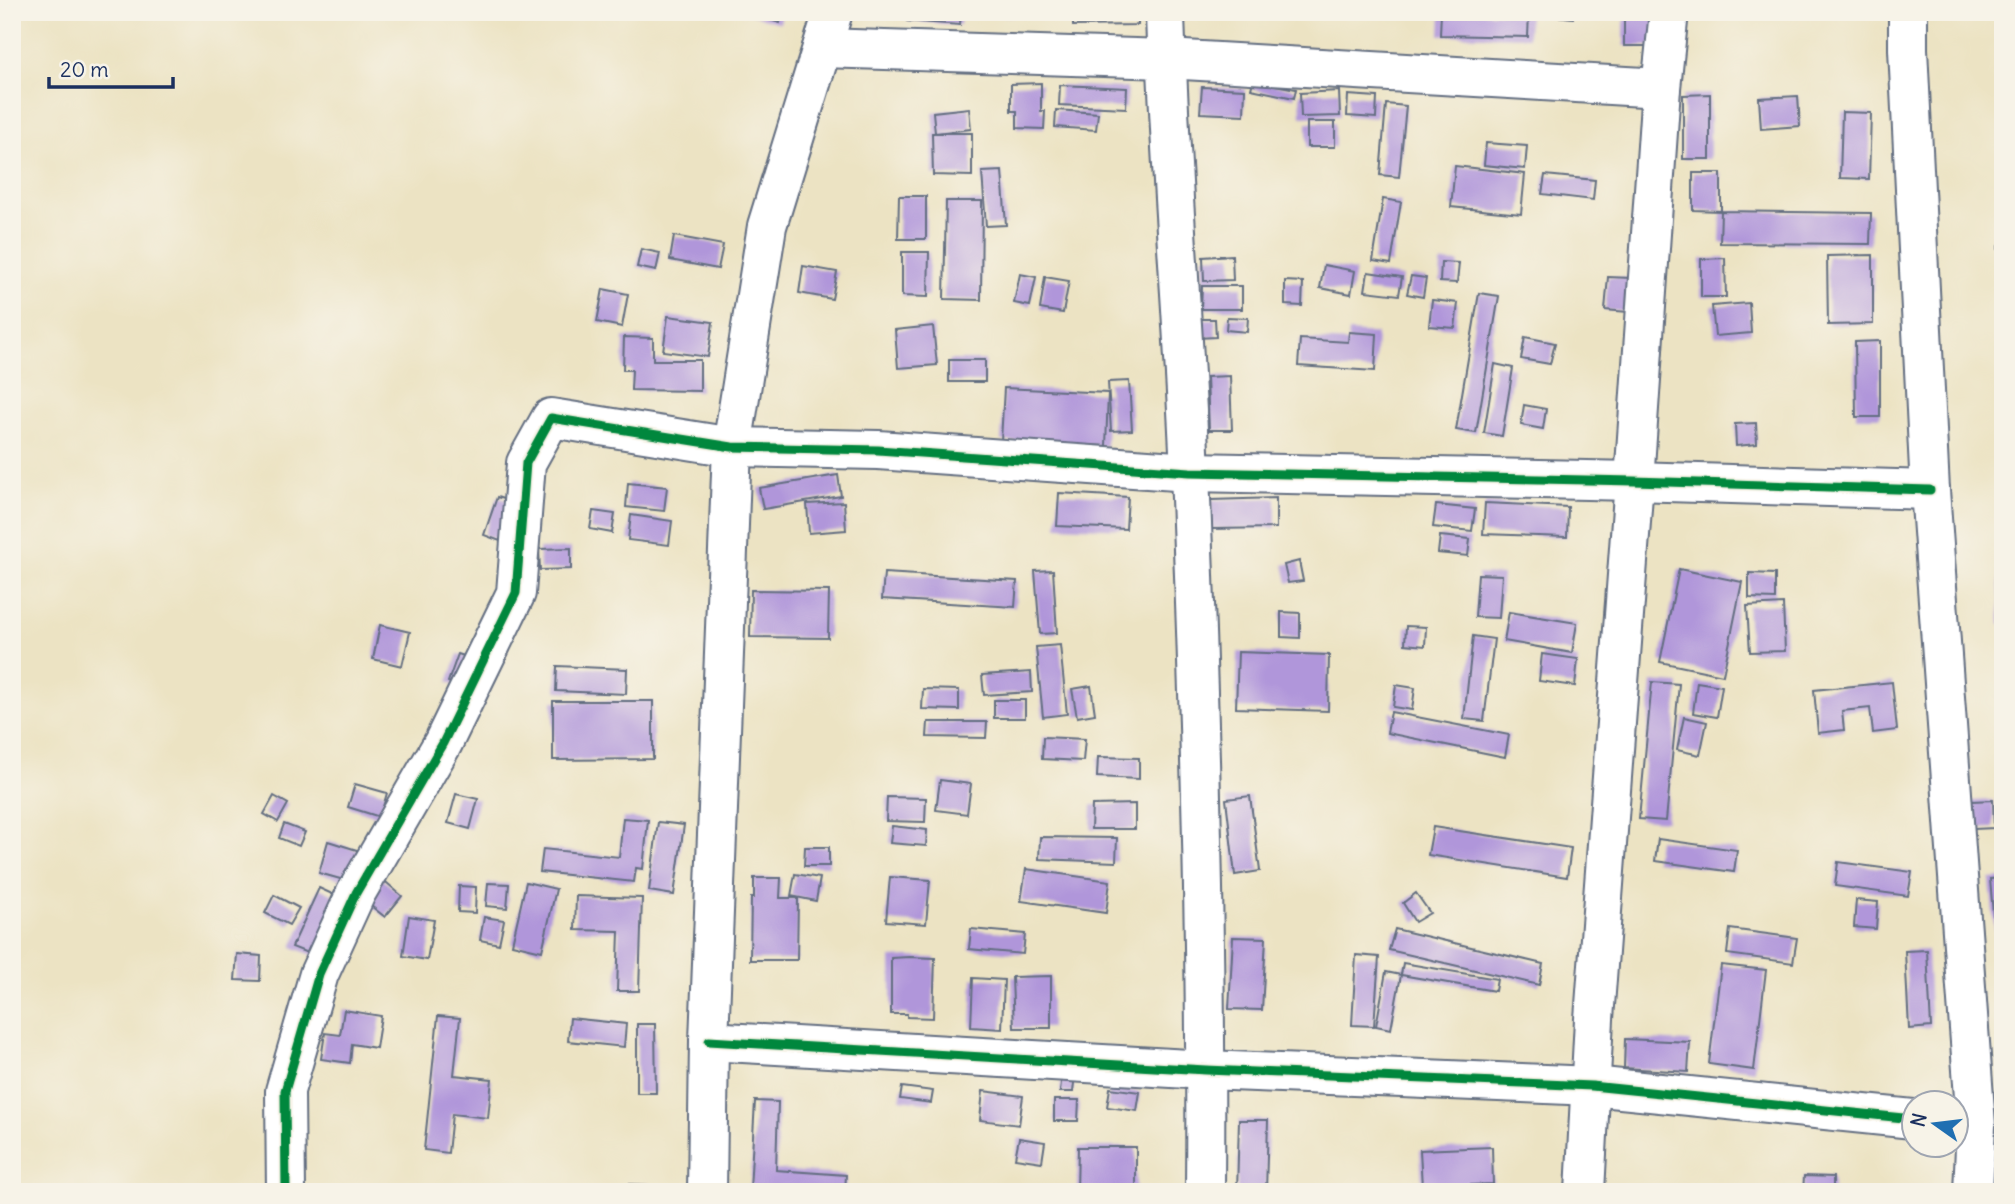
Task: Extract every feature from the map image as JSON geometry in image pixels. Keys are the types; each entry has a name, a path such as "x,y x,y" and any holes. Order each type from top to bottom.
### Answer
{"street":[{"path":"1166,12 1190,472 1206,1070 1205,1192"},
{"path":"1585,1192 1594,1018 1661,88 1669,12"},
{"path":"1908,12 1930,490 1964,1088"},
{"path":"707,1192 709,1041 732,447 767,226 827,30 1167,59 1661,88"},
{"path":"286,1192 285,1091 319,974 356,893 443,743 516,593 526,463 551,418 732,447 878,450 1190,472 1930,490"},
{"path":"709,1041 1206,1070 1592,1086 1899,1118"},
{"path":"1969,1153 1973,1192"}],"building":[{"path":"741,12 782,12 780,23"},
{"path":"907,12 961,12 960,25 907,21"},
{"path":"1002,12 1014,12 1014,17 1001,16"},
{"path":"1073,12 1138,12 1138,25 1073,26"},
{"path":"1441,12 1529,13 1528,37 1440,35"},
{"path":"1546,12 1574,12 1573,18 1546,15"},
{"path":"1624,12 1658,12 1658,46 1624,46"},
{"path":"1253,81 1296,89 1294,98 1251,89"},
{"path":"1041,83 1041,111 1045,111 1044,129 1017,128 1017,111 1011,111 1011,84"},
{"path":"1060,85 1127,88 1126,108 1059,105"},
{"path":"1202,87 1245,89 1244,115 1200,113"},
{"path":"1339,91 1340,116 1301,117 1300,93"},
{"path":"1710,94 1710,159 1683,159 1683,95"},
{"path":"1348,95 1377,97 1376,118 1347,116"},
{"path":"1798,96 1800,126 1761,129 1759,98"},
{"path":"1386,104 1406,106 1399,177 1380,175"},
{"path":"969,108 971,129 935,133 933,112"},
{"path":"1056,110 1098,113 1096,130 1055,127"},
{"path":"1842,112 1871,113 1869,179 1840,178"},
{"path":"1307,122 1335,122 1335,147 1307,147"},
{"path":"932,133 972,133 972,176 933,175"},
{"path":"1486,143 1527,146 1525,169 1484,165"},
{"path":"1455,166 1525,174 1521,214 1451,207"},
{"path":"1002,171 1006,225 986,226 982,172"},
{"path":"1693,173 1721,173 1721,211 1693,210"},
{"path":"1545,175 1595,180 1593,200 1542,194"},
{"path":"899,196 926,196 926,239 898,239"},
{"path":"1383,199 1401,202 1391,264 1373,261"},
{"path":"946,201 982,201 981,300 944,299"},
{"path":"1721,211 1871,213 1870,244 1720,243"},
{"path":"674,236 723,245 718,269 670,260"},
{"path":"1998,246 2003,246 2003,347 1998,347"},
{"path":"641,249 660,253 656,271 637,267"},
{"path":"902,252 929,252 928,297 902,296"},
{"path":"1232,255 1233,280 1204,281 1203,257"},
{"path":"1873,255 1873,324 1828,325 1827,256"},
{"path":"1725,258 1726,297 1701,297 1701,259"},
{"path":"1441,262 1459,263 1457,283 1440,282"},
{"path":"1324,265 1355,271 1351,294 1320,288"},
{"path":"803,266 837,272 832,299 799,293"},
{"path":"1368,272 1402,277 1399,295 1365,291"},
{"path":"1020,274 1036,277 1030,306 1014,303"},
{"path":"1411,276 1426,278 1423,297 1407,294"},
{"path":"1045,277 1069,281 1063,313 1040,309"},
{"path":"1608,277 1631,278 1628,312 1605,310"},
{"path":"1285,281 1303,282 1302,306 1285,305"},
{"path":"1202,286 1242,286 1242,309 1201,309"},
{"path":"603,289 628,294 622,327 597,322"},
{"path":"1479,293 1499,296 1476,433 1456,430"},
{"path":"1432,300 1458,303 1455,328 1429,326"},
{"path":"1749,303 1751,333 1715,336 1712,306"},
{"path":"668,316 713,322 708,357 663,351"},
{"path":"1227,317 1248,318 1247,332 1226,330"},
{"path":"1196,319 1215,319 1216,337 1197,338"},
{"path":"933,326 937,365 898,368 895,330"},
{"path":"1349,332 1377,334 1375,371 1298,366 1300,339 1348,342"},
{"path":"624,337 653,338 653,360 700,360 700,391 631,390 632,370 623,370"},
{"path":"1525,337 1555,343 1550,364 1521,359"},
{"path":"1880,341 1880,417 1856,417 1855,342"},
{"path":"949,360 985,360 985,382 949,382"},
{"path":"1495,364 1513,368 1502,436 1484,433"},
{"path":"1230,376 1232,430 1209,430 1207,377"},
{"path":"1129,381 1132,430 1111,431 1108,382"},
{"path":"1004,388 1108,393 1106,446 1001,441"},
{"path":"1524,405 1546,409 1543,429 1521,425"},
{"path":"1756,423 1757,444 1736,446 1735,424"},
{"path":"838,475 841,496 763,509 759,488"},
{"path":"628,483 667,487 664,511 626,507"},
{"path":"1059,493 1128,497 1126,529 1057,526"},
{"path":"497,497 512,502 500,541 484,535"},
{"path":"1276,498 1276,528 1211,529 1211,500"},
{"path":"844,502 846,530 809,533 807,504"},
{"path":"1485,503 1568,507 1567,537 1483,534"},
{"path":"1436,505 1475,509 1472,531 1433,527"},
{"path":"593,511 615,514 612,533 590,529"},
{"path":"631,515 672,521 669,545 628,540"},
{"path":"1997,524 2003,524 2003,624 2000,624"},
{"path":"1440,536 1470,539 1468,556 1438,553"},
{"path":"571,548 571,569 540,570 539,549"},
{"path":"1299,561 1303,581 1288,583 1284,565"},
{"path":"1679,569 1742,582 1723,675 1660,662"},
{"path":"1053,570 1057,633 1040,634 1035,571"},
{"path":"884,573 1017,581 1015,607 882,599"},
{"path":"1749,573 1775,574 1775,599 1749,598"},
{"path":"1478,574 1502,575 1499,618 1475,617"},
{"path":"751,590 829,591 828,638 750,637"},
{"path":"1783,604 1785,651 1750,652 1747,606"},
{"path":"1281,612 1300,613 1300,638 1281,637"},
{"path":"1509,612 1577,623 1572,653 1504,641"},
{"path":"380,625 410,632 402,666 373,659"},
{"path":"1406,626 1426,627 1425,646 1405,644"},
{"path":"1473,636 1494,639 1484,721 1464,719"},
{"path":"1060,645 1067,714 1043,717 1036,647"},
{"path":"1238,652 1329,655 1328,711 1236,708"},
{"path":"458,654 473,659 463,688 448,682"},
{"path":"1542,654 1578,659 1575,686 1539,681"},
{"path":"557,666 627,669 626,694 556,691"},
{"path":"1031,672 1032,692 984,695 982,675"},
{"path":"1652,682 1679,684 1666,821 1639,819"},
{"path":"1697,682 1722,686 1717,717 1693,713"},
{"path":"1892,682 1897,730 1873,733 1870,708 1842,711 1844,730 1818,733 1814,690"},
{"path":"1396,685 1415,688 1412,710 1393,707"},
{"path":"1091,686 1095,714 1077,717 1072,689"},
{"path":"923,689 959,690 959,710 922,709"},
{"path":"994,700 1025,700 1025,718 994,718"},
{"path":"553,701 653,701 653,759 553,760"},
{"path":"1391,712 1509,735 1505,757 1387,733"},
{"path":"1684,717 1707,722 1700,755 1677,750"},
{"path":"928,722 987,722 986,738 927,737"},
{"path":"1043,737 1085,739 1083,761 1042,759"},
{"path":"1098,757 1139,758 1139,779 1097,777"},
{"path":"940,780 971,784 967,814 936,810"},
{"path":"355,784 387,793 380,817 348,807"},
{"path":"456,794 478,799 470,829 448,823"},
{"path":"274,796 288,804 278,822 264,814"},
{"path":"1250,796 1260,871 1235,875 1226,799"},
{"path":"887,797 926,798 925,822 886,821"},
{"path":"1993,800 1994,828 1974,829 1972,801"},
{"path":"1135,804 1135,829 1091,829 1092,805"},
{"path":"623,818 648,820 643,869 636,868 634,882 540,872 543,849 619,857"},
{"path":"658,822 684,825 674,895 649,891"},
{"path":"284,824 305,832 299,846 279,838"},
{"path":"892,826 927,830 926,846 890,843"},
{"path":"1433,827 1571,848 1567,877 1428,855"},
{"path":"1040,837 1117,838 1116,862 1039,859"},
{"path":"1658,839 1737,850 1734,872 1655,861"},
{"path":"328,841 360,851 351,882 319,873"},
{"path":"805,847 829,847 829,866 804,866"},
{"path":"1838,862 1912,872 1908,896 1835,886"},
{"path":"1026,869 1110,881 1106,913 1021,901"},
{"path":"795,874 820,878 816,901 791,896"},
{"path":"379,876 402,896 385,917 361,898"},
{"path":"890,877 930,880 926,924 886,921"},
{"path":"754,878 781,878 780,898 798,898 797,960 750,960"},
{"path":"2003,878 2003,983 1999,983 1990,879"},
{"path":"526,882 556,889 542,951 512,944"},
{"path":"488,883 509,884 507,908 486,906"},
{"path":"459,886 476,887 475,913 458,912"},
{"path":"319,888 341,898 315,956 292,947"},
{"path":"1416,893 1430,913 1415,922 1403,903"},
{"path":"274,895 299,908 289,925 265,913"},
{"path":"576,896 642,898 639,991 617,991 619,931 575,930"},
{"path":"1856,900 1878,902 1876,929 1854,927"},
{"path":"409,916 434,920 427,960 403,956"},
{"path":"484,917 504,920 499,944 480,940"},
{"path":"971,929 1025,934 1023,954 969,949"},
{"path":"1395,929 1543,964 1539,985 1389,950"},
{"path":"1730,929 1797,938 1793,963 1727,954"},
{"path":"1233,937 1266,938 1262,1010 1229,1009"},
{"path":"1927,950 1931,1027 1909,1029 1905,951"},
{"path":"237,954 261,956 260,981 235,980"},
{"path":"1356,955 1379,957 1374,1026 1352,1025"},
{"path":"891,958 935,958 933,1018 891,1014"},
{"path":"1403,963 1497,979 1495,991 1401,975"},
{"path":"1721,965 1766,970 1754,1070 1709,1064"},
{"path":"1386,972 1401,975 1391,1029 1376,1026"},
{"path":"1051,976 1051,1028 1014,1028 1012,977"},
{"path":"973,978 1004,980 1002,1029 971,1027"},
{"path":"344,1010 381,1016 376,1048 352,1044 350,1063 321,1059 325,1033 340,1035"},
{"path":"438,1016 460,1018 454,1075 492,1079 488,1118 452,1114 448,1153 424,1150"},
{"path":"570,1018 626,1024 624,1047 568,1041"},
{"path":"637,1024 655,1024 656,1093 637,1093"},
{"path":"1625,1039 1690,1042 1688,1072 1624,1068"},
{"path":"1062,1073 1075,1074 1073,1092 1060,1092"},
{"path":"902,1087 933,1091 931,1103 900,1099"},
{"path":"1110,1088 1140,1092 1137,1111 1107,1107"},
{"path":"983,1091 1023,1096 1019,1125 980,1120"},
{"path":"1054,1100 1079,1100 1078,1121 1054,1121"},
{"path":"755,1101 778,1102 776,1170 846,1175 845,1192 750,1190"},
{"path":"1239,1120 1268,1120 1266,1192 1237,1192"},
{"path":"1019,1138 1045,1142 1042,1162 1015,1158"},
{"path":"1078,1147 1136,1147 1136,1192 1077,1192"},
{"path":"1492,1147 1493,1184 1422,1187 1420,1150"},
{"path":"1804,1176 1833,1177 1833,1192 1803,1192"},
{"path":"628,1184 649,1185 649,1192 627,1192"},
{"path":"975,1189 975,1192 953,1192 953,1190"}],"cycle path":[{"path":"286,1192 285,1091 319,974 356,893 443,743 516,593 526,463 551,418 732,447 878,450 1190,472 1930,490"},
{"path":"709,1041 1206,1070 1592,1086 1899,1118"}]}
